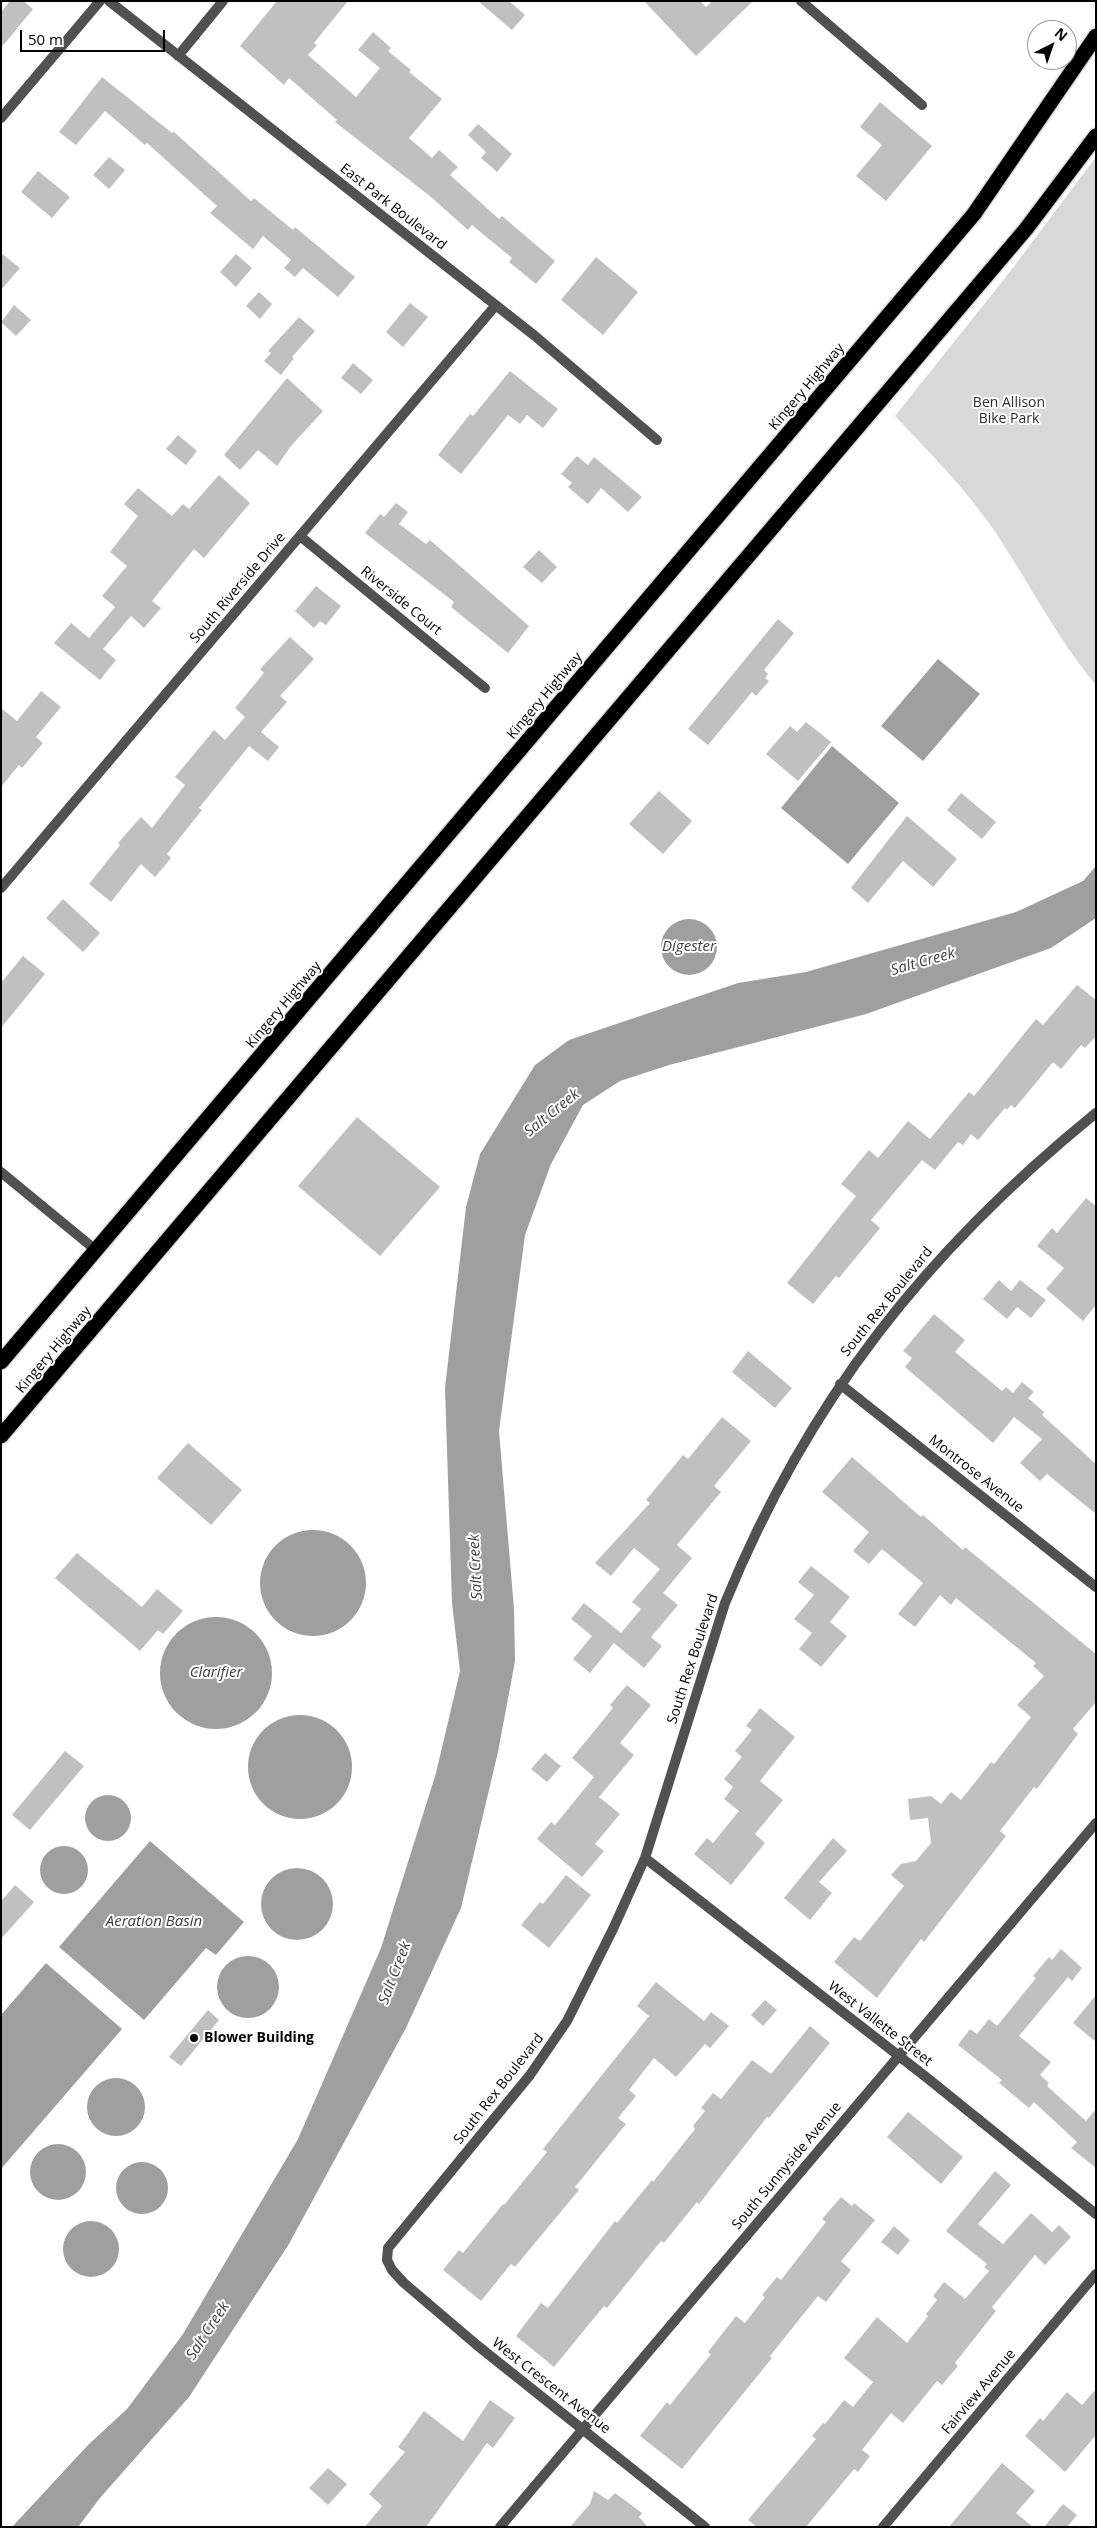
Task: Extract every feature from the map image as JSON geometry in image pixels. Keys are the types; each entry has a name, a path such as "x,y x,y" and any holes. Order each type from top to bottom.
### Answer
{"highway":[{"name":"Kingery Highway","path":"1,1362 974,214 1096,36"},
{"name":"Kingery Highway","path":"1,1436 1026,228 1096,136"}],"street":[{"path":"1,118 100,1"},
{"name":"East Park Boulevard","path":"109,1 535,336 657,440"},
{"path":"178,56 222,1"},
{"path":"801,1 922,105"},
{"name":"South Riverside Drive","path":"1,888 496,306"},
{"name":"Riverside Court","path":"300,536 485,688"},
{"name":"South Rex Boulevard","path":"388,2260 388,2248 395,2238 550,2050 567,2021 613,1930 645,1858 725,1603 734,1582 767,1510 803,1444 840,1384 889,1317 970,1225 1013,1183 1096,1113"},
{"path":"1,1172 97,1251"},
{"name":"Montrose Avenue","path":"840,1384 1096,1587"},
{"name":"South Sunnyside Avenue","path":"500,2527 1096,1823"},
{"name":"West Vallette Street","path":"645,1858 1096,2214"},
{"name":"West Crescent Avenue","path":"388,2260 392,2270 404,2283 485,2352 705,2527"},
{"name":"Fairview Avenue","path":"883,2527 1096,2274"}],"green space":[{"name":"Ben Allison Bike Park","path":"1096,157 1096,685 1067,647 980,511 945,469 895,416 1009,273"}],"water":[{"path":"938,659 980,694 923,761 881,726"},
{"path":"832,746 899,803 848,864 781,808"},
{"name":"Salt Creek","path":"1096,866 1096,918 1051,948 866,1014 669,1065 620,1081 583,1105 551,1164 525,1235 499,1431 514,1609 515,1661 498,1752 461,1908 406,2028 289,2244 189,2397 100,2498 78,2527 12,2527 88,2445 127,2409 183,2334 298,2139 381,1948 436,1773 460,1671 452,1603 445,1388 466,1207 480,1154 535,1065 569,1040 738,983 806,972 1016,912 1083,881"},
{"name":"Digester","path":"684,919 694,919 709,927 715,936 717,947 715,958 709,967 694,975 684,975 673,970 666,963 661,952 661,942 666,931 673,924"},
{"path":"313,1530 333,1534 351,1545 362,1563 366,1583 362,1603 351,1621 333,1632 313,1636 293,1632 275,1621 264,1603 260,1583 264,1563 275,1545 293,1534"},
{"name":"Clarifier","path":"216,1617 227,1618 237,1622 255,1634 267,1652 271,1662 271,1684 267,1694 255,1712 237,1724 227,1728 216,1729 205,1728 195,1724 177,1712 165,1694 161,1684 160,1673 161,1662 165,1652 177,1634 195,1622 205,1618"},
{"path":"300,1715 320,1719 329,1723 337,1730 344,1738 348,1747 352,1767 348,1787 344,1796 337,1804 329,1811 320,1815 300,1819 280,1815 271,1811 263,1804 256,1796 252,1787 248,1767 252,1747 256,1738 263,1730 271,1723 280,1719"},
{"path":"103,1795 113,1795 125,1801 130,1809 130,1827 125,1835 117,1840 103,1841 95,1838 88,1831 85,1823 85,1813 88,1805 95,1798"},
{"name":"Aeration Basin","path":"150,1841 244,1922 216,1955 206,1948 144,2020 59,1947"},
{"path":"59,1846 69,1846 78,1850 84,1856 88,1870 84,1884 78,1890 69,1894 59,1894 50,1890 44,1884 40,1875 40,1865 44,1856 50,1850"},
{"path":"297,1868 317,1874 327,1884 333,1904 327,1924 317,1934 297,1940 277,1934 267,1924 261,1904 267,1884 277,1874"},
{"path":"248,1956 265,1961 270,1965 274,1970 279,1987 274,2004 270,2009 265,2013 248,2018 231,2013 226,2009 222,2004 217,1987 222,1970 226,1965 231,1961"},
{"path":"46,1963 122,2029 1,2169 1,2015"},
{"path":"110,2078 122,2078 137,2086 145,2101 145,2113 137,2128 122,2136 110,2136 95,2128 87,2113 87,2101 95,2086"},
{"path":"53,2144 63,2144 78,2152 84,2161 86,2172 84,2183 78,2192 63,2200 53,2200 42,2195 35,2188 30,2177 30,2167 35,2156 42,2149"},
{"path":"137,2162 147,2162 161,2169 168,2183 168,2193 161,2207 147,2214 137,2214 127,2210 120,2203 116,2193 116,2183 120,2173 127,2166"},
{"path":"86,2221 96,2221 111,2229 117,2238 119,2249 117,2260 111,2269 96,2277 86,2277 75,2272 68,2265 63,2254 63,2244 68,2233 75,2226"}],"building":[{"path":"10,1 23,1 33,9 1,48 1,12"},
{"path":"277,1 348,1 314,43 317,45 308,55 356,97 380,68 358,50 373,32 391,48 388,51 411,70 409,72 442,99 409,138 432,158 439,150 458,167 450,175 499,219 502,216 555,261 536,284 509,262 512,258 472,225 468,230 431,197 335,122 337,120 289,78 284,85 240,46"},
{"path":"478,1 509,1 525,15 512,30"},
{"path":"644,1 700,1 706,7 712,1 753,1 696,56"},
{"path":"102,77 172,133 174,132 251,201 254,198 293,230 295,227 355,277 338,297 303,268 295,277 284,268 291,260 263,236 253,249 210,213 217,206 147,143 145,145 105,111 76,145 59,132"},
{"path":"880,102 932,146 886,201 856,176 882,145 860,127"},
{"path":"478,124 512,154 497,172 481,158 486,152 468,135"},
{"path":"109,157 125,170 109,189 93,175"},
{"path":"38,171 70,197 52,218 21,192"},
{"path":"1,253 20,268 1,290"},
{"path":"236,254 252,268 236,287 220,272"},
{"path":"596,257 638,292 603,335 561,300"},
{"path":"259,292 272,304 260,319 246,306"},
{"path":"410,303 428,317 403,347 386,332"},
{"path":"14,305 31,320 16,336 1,322"},
{"path":"299,317 315,331 292,357 294,358 281,375 264,361 271,353 268,351"},
{"path":"353,363 373,380 361,394 341,378"},
{"path":"510,371 558,409 543,428 527,415 520,424 508,415 461,474 438,455 470,414 473,416"},
{"path":"287,378 323,411 291,446 277,466 258,450 240,470 224,455"},
{"path":"178,435 197,451 186,465 166,449"},
{"path":"577,456 588,465 594,457 642,497 628,512 601,488 588,504 568,487 572,483 561,474"},
{"path":"219,475 250,503 204,558 194,549 152,601 161,608 144,628 131,616 103,649 116,660 100,680 54,643 71,623 89,638 115,607 102,596 127,566 110,552 138,516 124,504 138,488 172,516 183,504 189,509"},
{"path":"396,503 408,512 399,524 426,544 430,540 529,626 508,653 451,607 454,602 365,533 380,514 384,517"},
{"path":"539,550 557,567 542,583 523,567"},
{"path":"316,586 341,606 326,625 320,621 314,628 295,611"},
{"path":"778,619 794,633 764,670 768,674 765,678 769,681 756,696 752,692 708,745 688,729"},
{"path":"290,637 314,659 280,696 287,702 261,732 279,747 268,761 249,746 199,808 202,810 167,854 171,858 155,877 141,864 111,902 89,884 120,845 118,843 141,817 152,828 185,785 175,777 214,730 225,740 245,717 235,708 264,673 260,669"},
{"path":"41,691 61,707 36,737 43,743 22,768 19,765 1,787 1,708 17,721"},
{"path":"806,722 831,742 798,781 766,754 790,726 797,732"},
{"path":"659,791 692,821 663,854 629,824"},
{"path":"961,793 996,822 982,839 947,810"},
{"path":"907,816 957,859 933,887 903,861 868,903 851,888"},
{"path":"63,899 100,933 83,952 46,918"},
{"path":"23,956 45,974 1,1028 1,983"},
{"path":"1077,985 1096,1000 1096,1036 1085,1048 1081,1045 1061,1069 1053,1062 1015,1108 1011,1105 1007,1110 1005,1108 978,1140 971,1134 963,1145 958,1142 935,1170 922,1160 871,1220 880,1228 839,1278 836,1276 813,1304 787,1283 856,1196 841,1184 869,1150 878,1158 908,1121 930,1139 969,1092 974,1096 1036,1019 1043,1025"},
{"path":"357,1117 440,1187 380,1256 298,1186"},
{"path":"1086,1198 1096,1206 1096,1305 1083,1321 1046,1289 1064,1268 1037,1246 1052,1228 1057,1233"},
{"path":"999,1280 1011,1291 1020,1280 1046,1300 1031,1318 1017,1307 1007,1319 983,1299"},
{"path":"934,1314 965,1340 955,1352 1002,1391 1006,1387 1013,1393 1022,1382 1034,1392 1028,1398 1044,1412 1042,1415 1096,1464 1096,1514 1047,1474 1040,1481 1020,1463 1042,1439 1014,1417 993,1443 905,1367 912,1358 903,1351"},
{"path":"748,1351 792,1388 775,1408 732,1372"},
{"path":"722,1417 751,1441 714,1486 721,1492 677,1545 692,1558 663,1593 678,1605 651,1637 662,1646 644,1668 614,1643 590,1673 573,1659 592,1636 571,1619 584,1603 621,1633 641,1609 632,1602 660,1569 634,1548 611,1576 595,1563 650,1503 646,1500 683,1455 688,1459"},
{"path":"188,1443 242,1490 211,1525 157,1478"},
{"path":"852,1457 921,1517 923,1515 963,1550 965,1547 1096,1654 1096,1702 1073,1729 1078,1734 1037,1789 1034,1787 1000,1831 1006,1836 924,1942 921,1939 877,1998 834,1962 854,1937 860,1941 904,1886 891,1875 901,1864 916,1861 931,1843 928,1818 910,1820 908,1799 931,1796 941,1804 951,1792 961,1800 991,1762 994,1764 1031,1717 1017,1705 1044,1676 1033,1666 1036,1663 956,1598 951,1605 940,1595 915,1627 898,1614 923,1583 882,1549 869,1564 853,1551 869,1532 822,1492"},
{"path":"77,1553 142,1607 157,1589 183,1611 163,1634 158,1630 140,1651 55,1578"},
{"path":"811,1566 850,1597 830,1622 847,1636 821,1667 799,1649 812,1633 794,1619 814,1595 798,1582"},
{"path":"627,1685 651,1705 620,1743 634,1755 599,1797 620,1814 595,1844 604,1851 582,1877 537,1839 551,1822 555,1825 594,1777 572,1758 613,1708 610,1705"},
{"path":"760,1708 795,1737 760,1781 783,1800 755,1834 765,1843 731,1885 694,1854 707,1838 713,1843 739,1811 724,1799 733,1787 724,1779 742,1757 735,1751 752,1730 746,1726"},
{"path":"65,1751 84,1766 30,1830 12,1815"},
{"path":"545,1753 561,1766 547,1782 531,1769"},
{"path":"833,1838 847,1851 819,1882 832,1893 810,1920 784,1898"},
{"path":"566,1875 591,1895 549,1948 521,1925 540,1902 543,1904"},
{"path":"15,1885 34,1902 1,1939 1,1901"},
{"path":"1061,1949 1082,1968 1072,1981 1068,1977 1019,2036 1051,2062 1040,2075 1049,2083 1047,2086 1086,2121 1096,2109 1096,2168 1071,2148 1077,2142 1034,2102 1029,2108 999,2083 1002,2080 958,2045 970,2029 977,2034 989,2019 997,2026 1036,1978 1033,1976 1049,1957 1052,1960"},
{"path":"656,1982 704,2021 711,2012 729,2026 710,2048 705,2044 676,2077 654,2058 629,2090 636,2096 618,2118 626,2124 575,2187 579,2190 515,2267 511,2264 481,2301 443,2270 459,2250 463,2253 547,2152 543,2149 649,2016 637,2006"},
{"path":"1096,1995 1096,2042 1073,2023"},
{"path":"765,2000 777,2010 763,2026 751,2015"},
{"name":"Blower Building","path":"208,2010 219,2020 181,2066 169,2057"},
{"path":"810,2026 830,2043 769,2118 767,2117 699,2204 697,2202 664,2243 661,2241 607,2308 604,2306 554,2367 516,2336 541,2303 548,2308 615,2221 617,2223 652,2180 653,2182 695,2129 693,2126 705,2111 701,2108 713,2093 721,2099 752,2060 771,2074"},
{"path":"908,2112 963,2157 941,2184 887,2137"},
{"path":"995,2171 1011,2185 978,2224 1003,2244 1031,2213 1052,2232 1059,2225 1071,2237 1045,2265 1035,2255 992,2307 996,2311 955,2363 958,2366 942,2385 937,2381 903,2423 891,2413 862,2450 870,2456 858,2472 854,2469 806,2527 757,2527 748,2520 816,2439 812,2436 823,2423 825,2424 844,2400 853,2407 873,2382 844,2358 877,2317 907,2343 928,2316 926,2314 937,2300 933,2296 944,2282 965,2299 989,2271 984,2267 987,2264 946,2231"},
{"path":"841,2197 852,2206 854,2203 875,2220 841,2261 851,2270 826,2302 818,2296 770,2356 772,2358 682,2469 640,2436 667,2402 670,2405 711,2354 708,2352 736,2316 745,2323 765,2297 762,2295 777,2277 781,2280 826,2222 822,2219"},
{"path":"894,2226 910,2240 898,2255 881,2242"},
{"path":"1096,2389 1096,2435 1065,2472 1025,2436 1040,2418 1043,2421 1067,2392 1082,2405"},
{"path":"490,2400 515,2418 493,2448 487,2443 426,2527 365,2527 382,2506 369,2494 405,2452 398,2447 424,2411 463,2441"},
{"path":"1002,2463 1035,2491 1016,2513 1033,2527 949,2527"},
{"path":"328,2468 347,2484 328,2505 309,2488"},
{"path":"594,2491 608,2500 615,2493 642,2513 639,2517 648,2527 570,2527 590,2504"},
{"path":"1063,2504 1077,2515 1067,2527 1044,2527"}],"place":[{"name":"Blower Building","path":"194,2038"}]}
